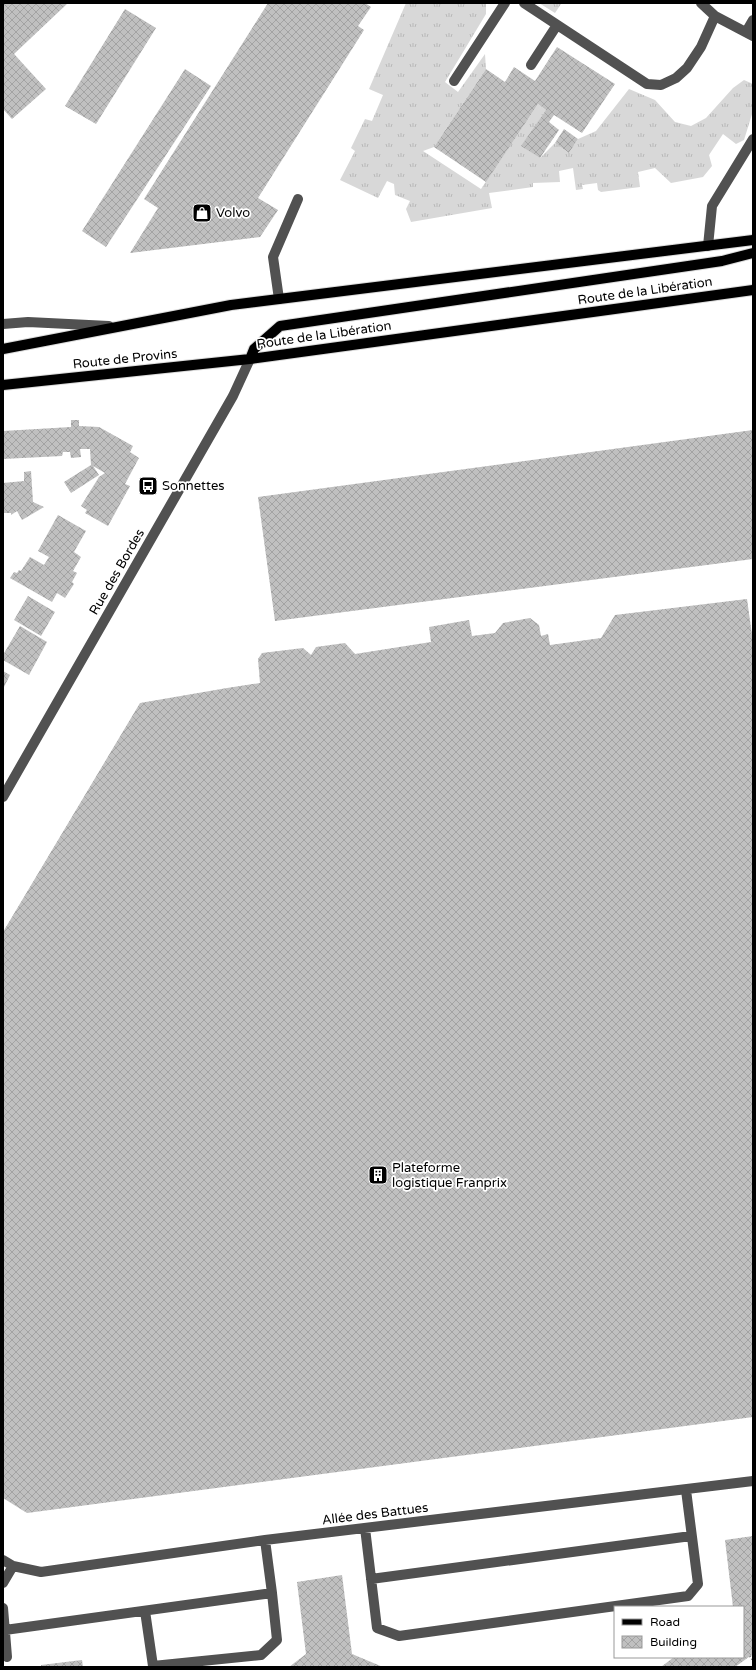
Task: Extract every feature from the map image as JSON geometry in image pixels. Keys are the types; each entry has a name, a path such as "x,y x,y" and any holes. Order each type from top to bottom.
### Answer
{"main road":[{"path":"3,349 231,305 753,240"},
{"name":"Route de la Libération","path":"753,253 722,261 280,326 254,349 250,359 753,290"},
{"name":"Route de Provins","path":"3,385 250,359"}],"street":[{"path":"454,81 505,3"},
{"path":"524,3 647,84 661,85 676,78 687,68 701,47 715,16"},
{"path":"701,3 715,16 749,34 753,20"},
{"path":"531,65 557,25"},
{"path":"708,246 712,206 753,139"},
{"path":"279,299 273,257 298,199"},
{"path":"3,324 28,322 113,327"},
{"name":"Rue des Bordes","path":"3,797 233,396 250,359"},
{"name":"Allée des Battues","path":"3,1560 13,1566 41,1572 266,1540 753,1481"},
{"path":"616,1606 688,1596 698,1584 686,1490"},
{"path":"365,1528 377,1628 398,1636 614,1606"},
{"path":"371,1579 691,1536"},
{"path":"145,1611 152,1666 261,1654 277,1640 266,1540"},
{"path":"3,1583 13,1566"},
{"path":"5,1630 272,1593"},
{"path":"3,1608 7,1658"}],"path":[{"path":"750,1656 753,1660"}],"green space":[{"path":"406,3 486,4 486,14 445,82 458,92 485,54 486,69 434,147 423,151 481,189 538,104 546,110 522,146 540,158 555,143 569,153 578,139 596,131 629,89 655,100 675,122 691,126 706,118 733,88 744,80 753,84 753,111 744,140 736,144 723,134 709,155 712,166 703,177 671,183 655,168 638,172 640,187 601,192 598,190 597,183 582,185 583,189 576,190 573,168 559,171 560,182 533,183 533,187 489,193 492,208 411,222 406,209 410,201 395,195 394,184 387,181 378,198 340,180 355,151 351,148 365,119 372,121 383,95 369,89"},
{"path":"539,3 559,3 561,4 555,13"}],"building":[{"path":"3,3 68,3 14,54 46,89 12,119 3,109"},
{"path":"268,3 365,3 371,7 358,26 364,30 258,198 278,210 260,237 130,253 158,208 144,199"},
{"path":"125,9 156,28 96,124 65,106"},
{"path":"557,47 615,84 582,133 554,115 549,122 559,130 540,158 521,146 546,110 538,104 486,182 434,147 486,69 505,82 514,67 535,81"},
{"path":"185,69 211,86 106,247 82,231"},
{"path":"564,129 578,139 569,153 555,143"},
{"path":"71,420 79,420 79,426 99,427 133,446 130,452 139,458 125,484 130,486 108,526 85,513 87,510 81,506 99,477 105,473 93,466 99,475 71,493 64,482 91,465 90,449 80,449 81,457 71,458 70,452 63,452 62,456 3,459 3,431 71,427"},
{"path":"753,430 753,559 275,621 258,497"},
{"path":"31,471 33,502 44,507 22,520 17,511 11,515 11,513 3,513 3,483 24,481 24,472"},
{"path":"58,515 86,531 74,552 81,557 73,571 77,573 72,582 74,584 65,598 57,593 52,602 10,578 14,572 17,573 19,570 21,571 30,557 44,565 49,557 38,551"},
{"path":"28,596 55,612 41,636 14,620"},
{"name":"Plateforme logistique Franprix","path":"747,599 753,642 753,1417 27,1513 3,1498 3,932 140,703 260,683 258,659 262,653 303,648 311,655 316,647 345,643 355,654 431,642 429,627 469,620 472,636 495,633 503,623 530,618 539,625 541,636 548,634 550,645 601,638 615,615"},
{"path":"20,626 47,642 29,675 3,660 3,655"},
{"path":"3,671 10,675 3,689"},
{"path":"753,1536 753,1654 735,1667 661,1667 673,1658 744,1658 744,1606 733,1606 725,1540"},
{"path":"342,1575 352,1654 383,1667 289,1667 306,1654 297,1582"},
{"path":"82,1660 83,1667 41,1667 41,1665"}],"place":[{"name":"Volvo","path":"202,213"},
{"name":"Sonnettes","path":"148,486"},
{"name":"Plateforme logistique Franprix","path":"378,1175"}]}
